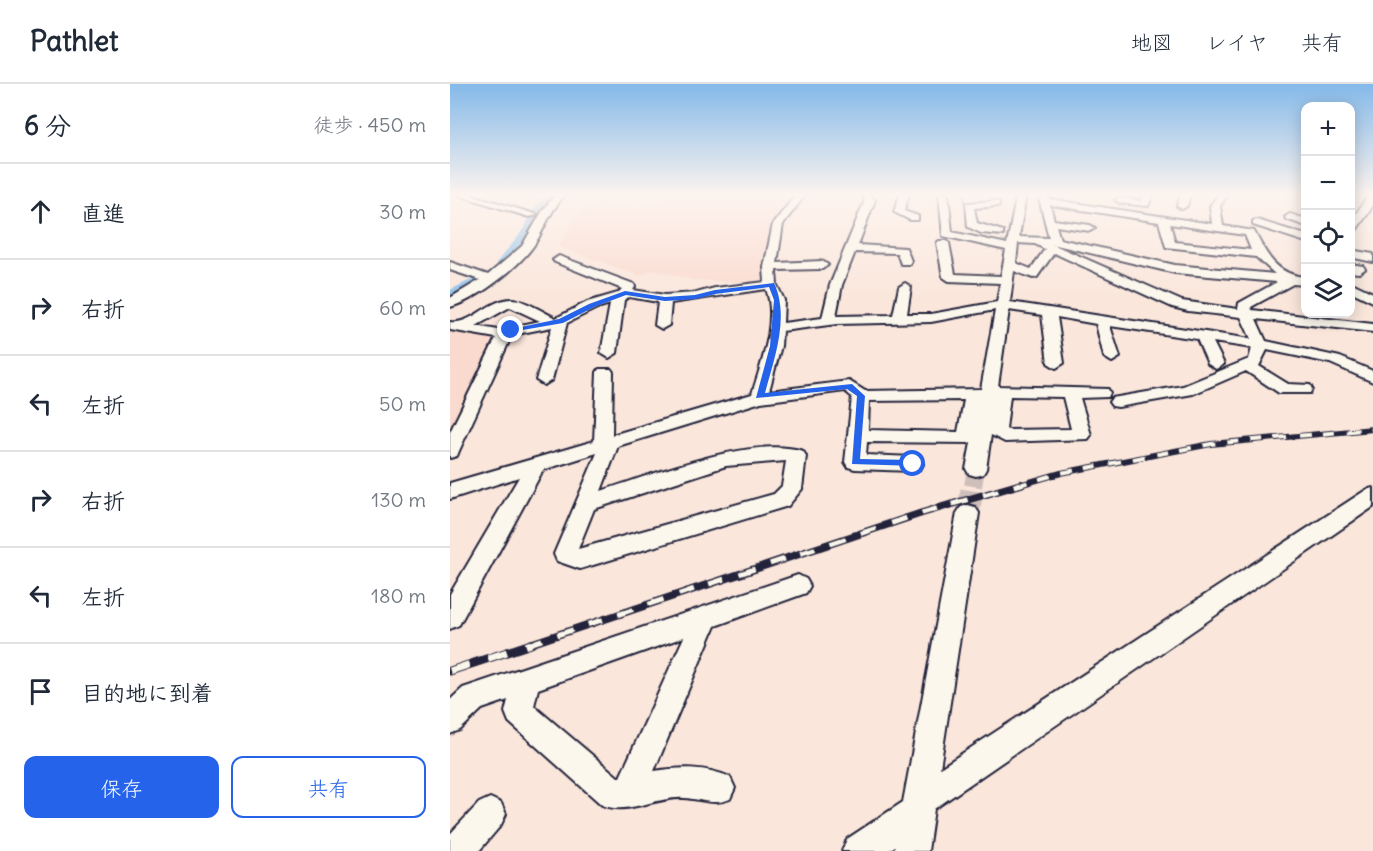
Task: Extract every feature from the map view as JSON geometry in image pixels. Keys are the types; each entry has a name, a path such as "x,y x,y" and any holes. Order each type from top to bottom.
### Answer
{"street":[{"path":"450,303 484,277 523,230"},
{"path":"450,293 510,264 527,246 537,230"},
{"path":"759,397 774,346 777,300 771,285 770,267 777,230"},
{"path":"828,321 836,285 852,243 865,230"},
{"path":"947,230 947,234 1013,241 1093,240"},
{"path":"981,230 1013,241"},
{"path":"976,469 1015,230"},
{"path":"1009,265 1033,274 1055,239 1053,230"},
{"path":"1166,230 1170,245 1257,254"},
{"path":"1204,230 1211,240"},
{"path":"1233,230 1250,233 1254,230"},
{"path":"1278,230 1301,238"},
{"path":"1250,233 1252,247 1257,254 1290,280"},
{"path":"1055,239 1165,281 1301,280"},
{"path":"1055,239 1177,304 1373,328"},
{"path":"852,243 913,242"},
{"path":"852,243 902,250 905,261"},
{"path":"943,243 949,277 1005,280"},
{"path":"1355,254 1373,258"},
{"path":"559,260 629,287 621,295 609,353"},
{"path":"770,267 822,265"},
{"path":"450,266 484,277"},
{"path":"1118,402 1187,390 1247,365 1258,358 1260,344 1256,329 1244,306 1290,280"},
{"path":"1355,284 1371,282"},
{"path":"457,327 502,333 556,321 621,295 665,299 696,297 715,292 771,285"},
{"path":"899,318 904,287"},
{"path":"1355,287 1373,298"},
{"path":"662,326 665,299"},
{"path":"457,327 501,305 512,303 556,321"},
{"path":"775,328 828,321 931,318 1002,305 1260,344 1335,360 1373,377"},
{"path":"1049,313 1056,363"},
{"path":"544,380 556,321"},
{"path":"1102,321 1112,357"},
{"path":"450,451 506,335 502,333"},
{"path":"1202,335 1215,364"},
{"path":"1247,365 1274,390 1304,390"},
{"path":"588,503 725,459 790,454 796,456 792,489 781,500 580,559 565,554 588,503 607,443 605,372"},
{"path":"450,491 759,397 849,386 861,396 1102,393"},
{"path":"988,393 997,431 1005,436 1082,435 1070,393"},
{"path":"859,436 966,438 988,393"},
{"path":"861,396 855,462 913,464"},
{"path":"450,617 536,465"},
{"path":"859,851 919,805 1373,496"},
{"path":"911,851 968,513"},
{"path":"450,720 473,698 798,586"},
{"path":"630,791 706,617"},
{"path":"526,679 519,712 613,794 682,783 719,788"},
{"path":"457,851 490,814"}],"shaded area":[{"path":"569,230 773,230 764,283 694,280 652,270 640,276 558,246"},
{"path":"450,329 499,337 450,436"}],"waterway":[{"path":"504,263 530,230"},
{"path":"450,297 479,281"}],"tunnel":[{"path":"973,486 976,469"},
{"path":"968,513 973,484"}],"railway":[{"path":"1016,486 1061,473 1211,444 1373,429"},
{"path":"527,645 922,513 1021,484"},
{"path":"450,671 531,644"}],"route":[{"path":"511,330 561,321 592,305 623,296 625,293 665,299 696,297 715,292 771,285 777,300 774,346 759,397 849,386 861,396 855,462 913,464"}]}
